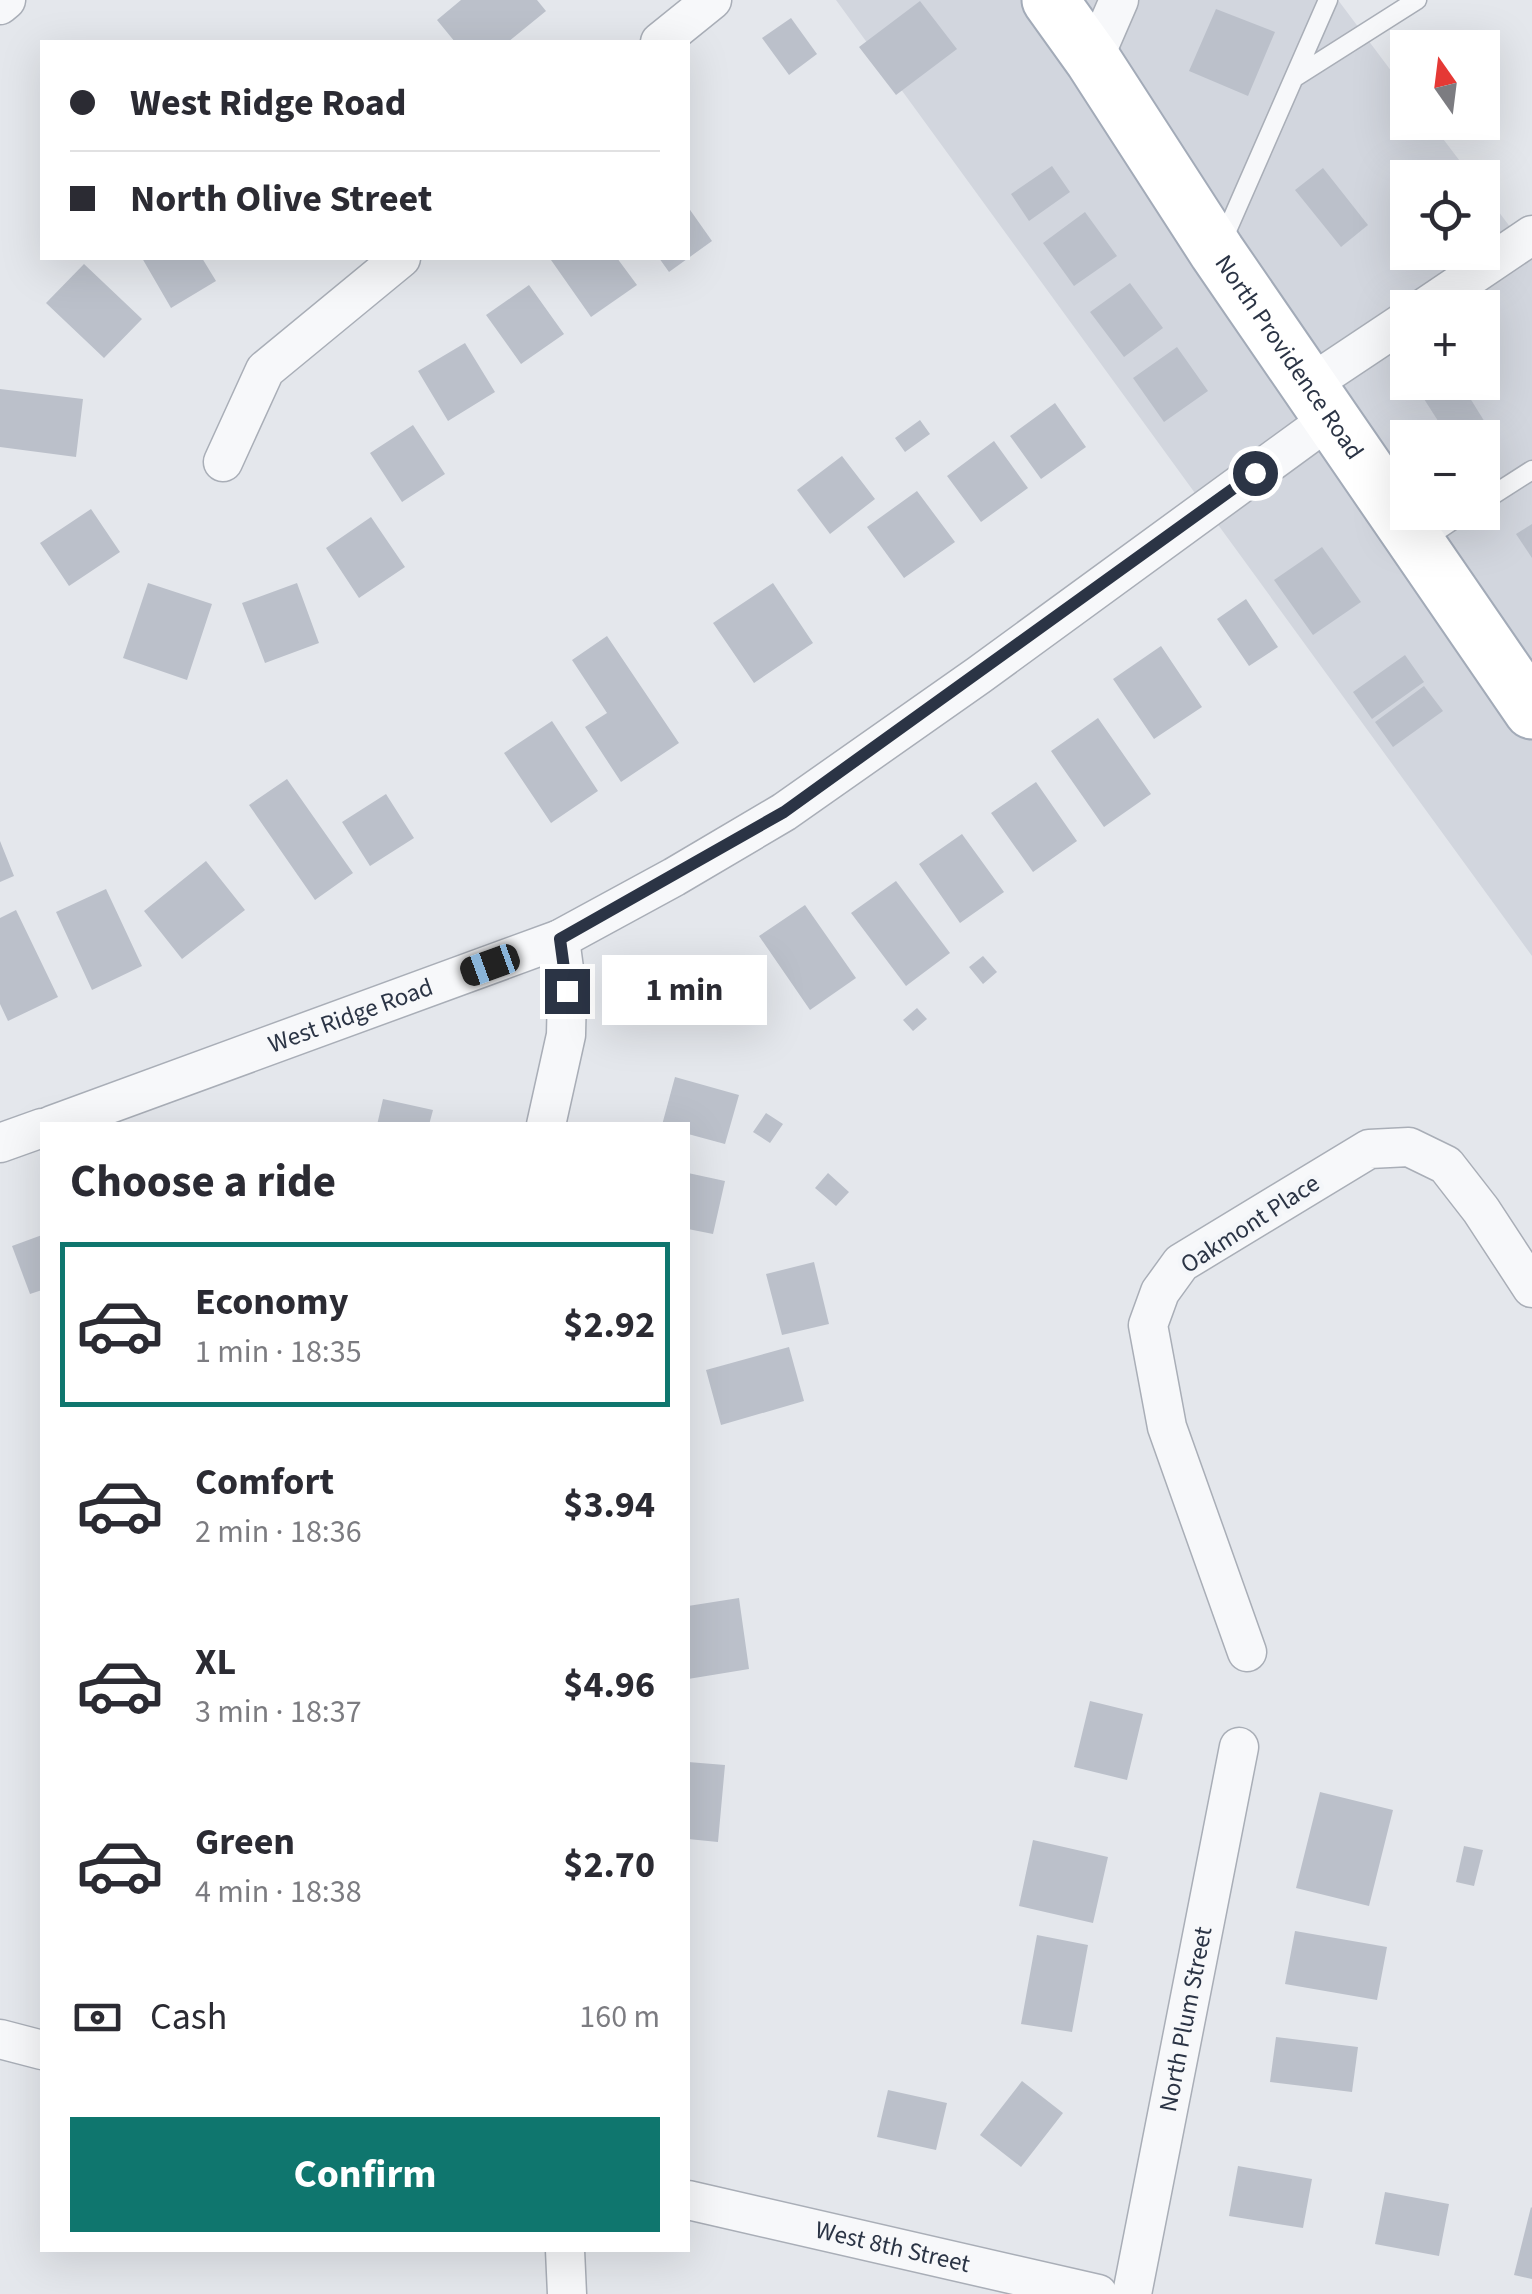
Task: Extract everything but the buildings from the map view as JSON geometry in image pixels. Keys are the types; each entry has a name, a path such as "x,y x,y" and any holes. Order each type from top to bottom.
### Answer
{"main road":[{"name":"North Providence Road","path":"1050,0 1094,60 1217,252 1531,706"}],"street":[{"path":"0,5 6,0"},
{"path":"662,40 712,0"},
{"path":"1094,60 1119,0"},
{"path":"1451,290 1532,236"},
{"path":"223,462 265,370 399,260"},
{"name":"West Ridge Road","path":"60,1122 560,939 784,812 979,675 1320,401 1390,336"},
{"path":"547,1122 566,1035 567,991 560,939"},
{"path":"0,1143 40,1129"},
{"name":"Oakmont Place","path":"1247,1652 1167,1426 1148,1326 1160,1292 1182,1263 1369,1149 1409,1147 1446,1165 1482,1210 1532,1288"},
{"name":"North Plum Street","path":"1132,2294 1240,1747"},
{"path":"0,2039 40,2049"},
{"name":"West 8th Street","path":"690,2200 1098,2294"},
{"path":"565,2252 567,2294"}],"lane":[{"path":"1217,252 1328,0"},
{"path":"1294,78 1416,0"},
{"path":"1500,490 1532,470"},
{"path":"1418,544 1439,530"}],"shaded area":[{"path":"836,0 1338,0 1390,69 1390,140 1444,140 1459,160 1390,160 1390,270 1500,270 1500,214 1532,256 1532,956"}],"route":[{"path":"567,991 560,939 784,812 1255,473"}]}
